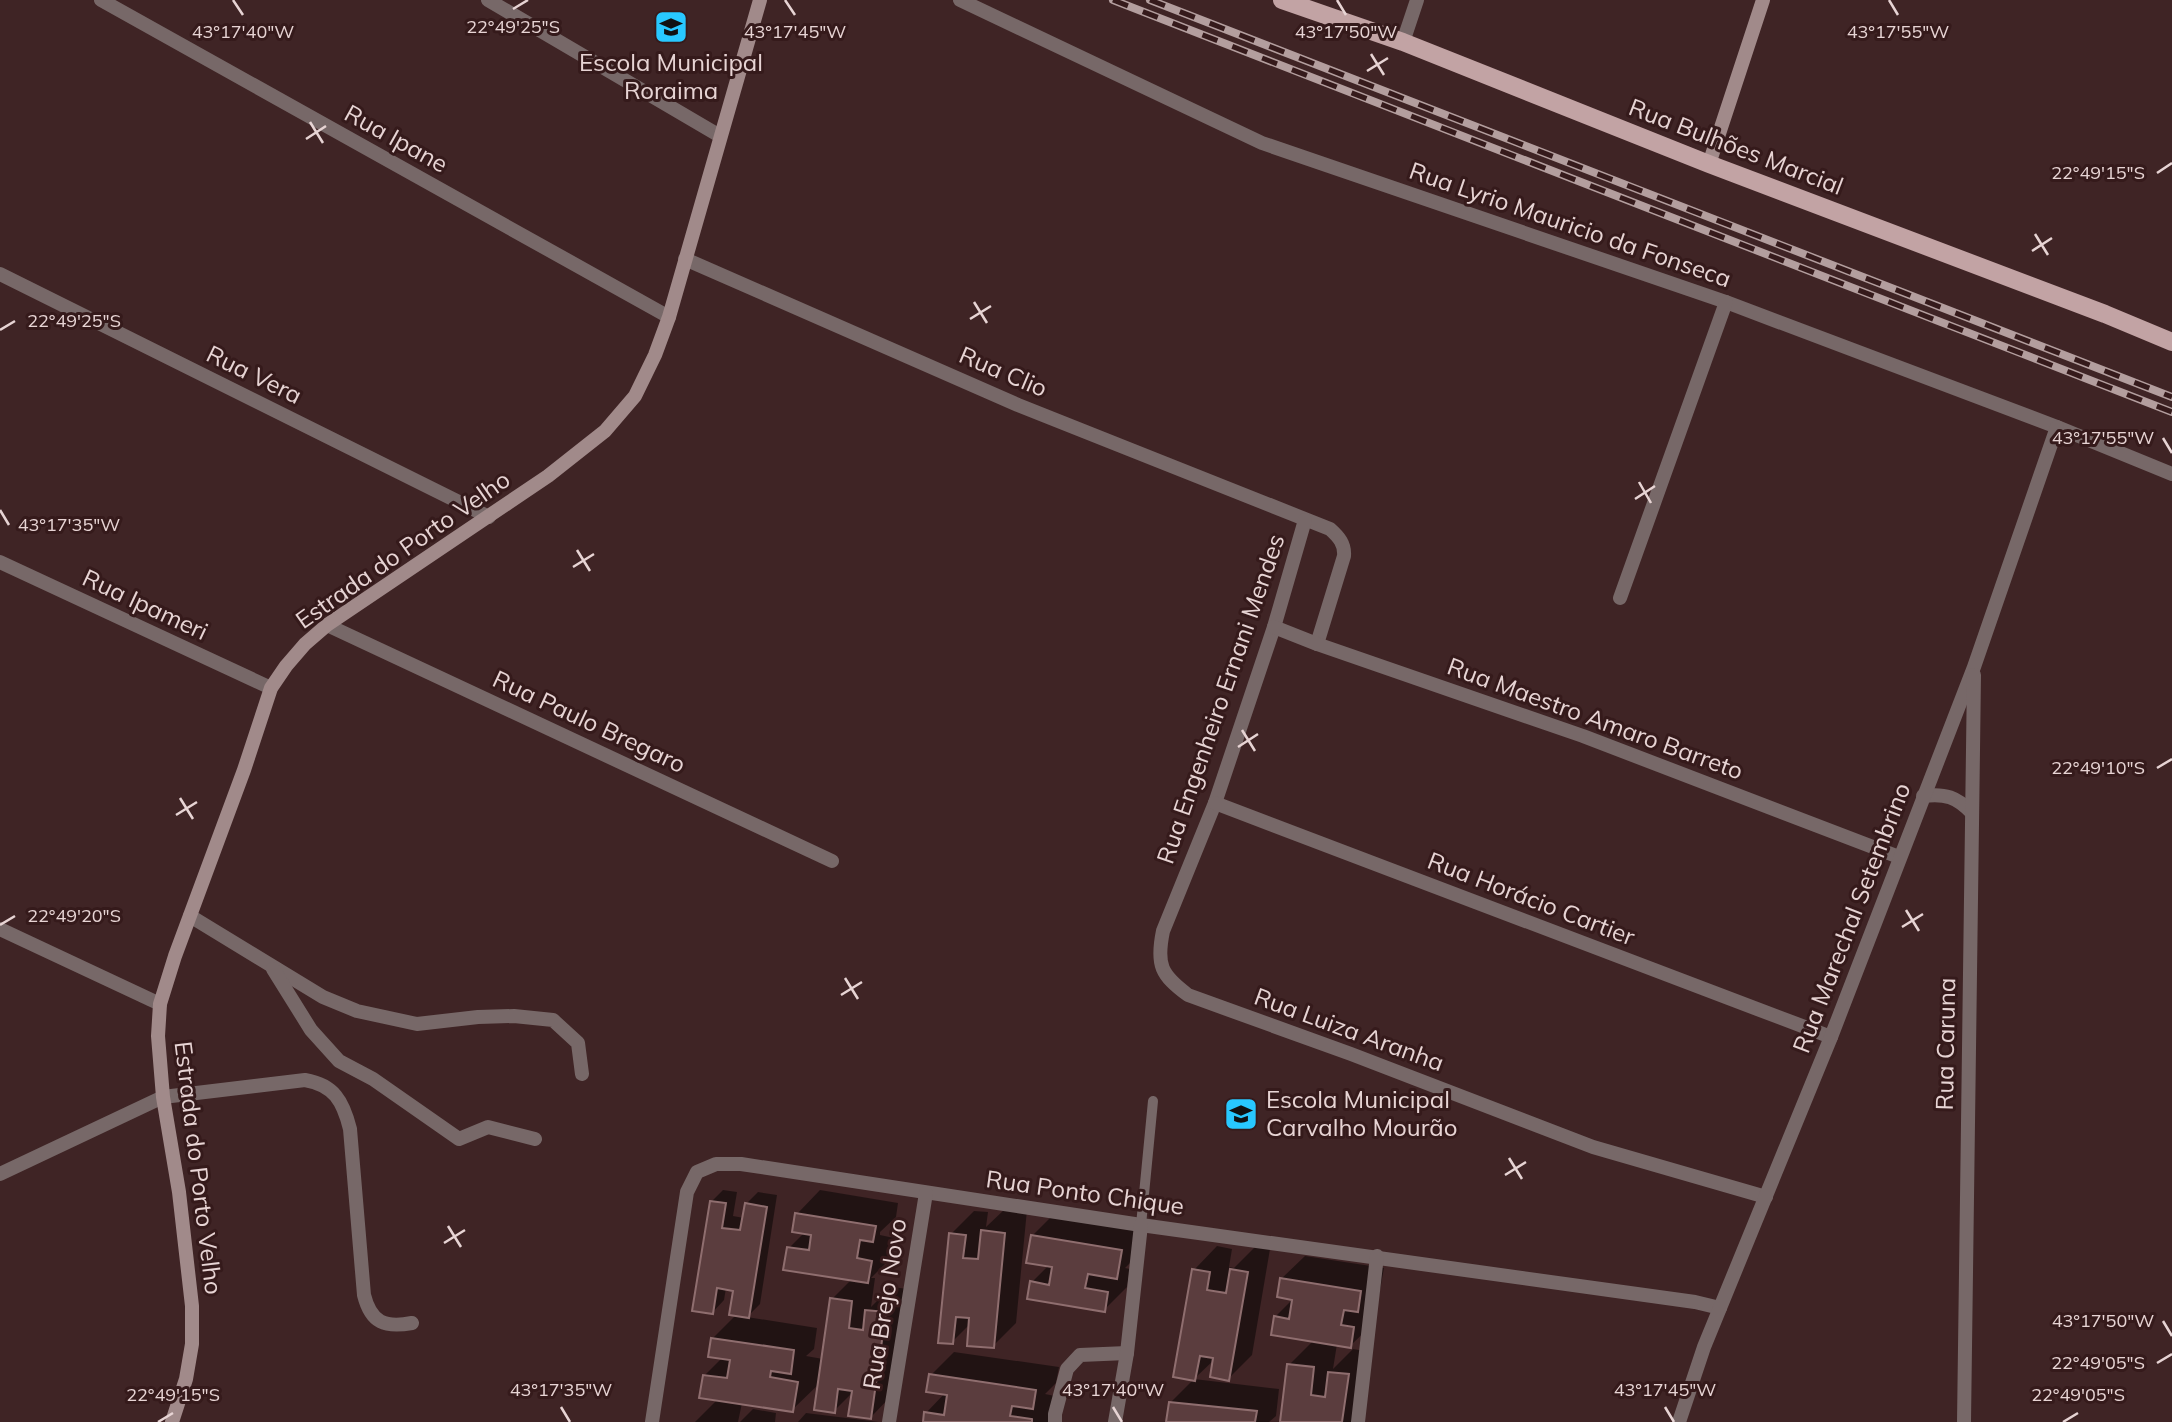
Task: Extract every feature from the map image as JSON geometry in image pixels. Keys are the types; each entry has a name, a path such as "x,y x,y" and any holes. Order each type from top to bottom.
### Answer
{"main road":[{"name":"Rua Bulhões Marcial","path":"1282,0 1403,42 1709,164 2172,342"}],"street":[{"name":"Rua Ipane","path":"101,0 669,317"},
{"path":"488,0 720,136"},
{"name":"Estrada do Porto Velho","path":"172,1422 186,1379 192,1344 192,1306 179,1192 163,1097 158,1036 160,1004 271,688 305,645 327,625 548,476 605,431 635,396 655,355 669,317 760,0"},
{"name":"Rua Lyrio Mauricio da Fonseca","path":"960,0 1262,143 1726,302 2057,426 2172,474"},
{"path":"1403,42 1417,0"},
{"path":"1709,164 1763,0"},
{"name":"Rua Clio","path":"685,259 1018,405 1330,529 1340,538 1345,549 1317,644"},
{"name":"Rua Vera","path":"0,274 489,517"},
{"path":"1620,598 1726,302"},
{"name":"Rua Marechal Setembrino","path":"1679,1422 1720,1308 1831,1037 1974,667 2057,426"},
{"name":"Rua Engenheiro Ernani Mendes","path":"1163,931 1215,803 1274,627 1305,520"},
{"name":"Rua Ipameri","path":"0,562 271,688"},
{"name":"Rua Paulo Bregaro","path":"327,625 832,861"},
{"name":"Rua Maestro Amaro Barreto","path":"1274,627 1583,736 1899,858"},
{"name":"Rua Caruna","path":"1964,1422 1974,667"},
{"path":"1923,796 1951,796 1963,803 1972,813"},
{"name":"Rua Horácio Cartier","path":"1215,803 1831,1037"},
{"path":"190,916 341,1006 417,1024 478,1017 514,1016 553,1020 578,1043 582,1074"},
{"path":"0,929 160,1004"},
{"name":"Rua Luiza Aranha","path":"1163,931 1158,952 1161,968 1171,982 1188,995 1352,1054 1593,1147 1766,1197"},
{"path":"271,965 311,1030 339,1060 373,1079 459,1139 488,1127 535,1139"},
{"path":"0,1174 163,1097 305,1080 321,1083 335,1095 346,1111 350,1129 367,1307 374,1317 384,1324 397,1326 412,1323"},
{"name":"Rua Ponto Chique","path":"652,1422 687,1192 697,1172 716,1164 741,1164 1141,1224 1695,1301 1720,1308"},
{"name":"Rua Brejo Novo","path":"889,1422 926,1193"},
{"path":"1115,1422 1127,1353 1141,1224"},
{"path":"1358,1422 1377,1256"},
{"path":"1055,1422 1067,1369 1080,1355 1127,1353"}],"lane":[{"path":"1141,1224 1153,1101"}],"building":[{"path":"710,1201 726,1203 722,1228 740,1230 745,1203 767,1207 749,1318 729,1315 733,1291 717,1288 713,1314 692,1311"},
{"path":"795,1213 876,1226 873,1242 860,1240 857,1258 872,1261 868,1283 783,1270 787,1247 809,1250 811,1235 792,1232"},
{"path":"981,1230 1005,1233 994,1348 967,1346 969,1318 956,1317 953,1344 938,1343 949,1233 966,1235 963,1258 978,1259"},
{"path":"1031,1235 1122,1250 1117,1279 1088,1274 1085,1288 1108,1292 1105,1312 1027,1299 1030,1281 1049,1285 1052,1267 1026,1263"},
{"path":"1192,1269 1210,1272 1207,1290 1226,1293 1230,1269 1248,1272 1229,1381 1210,1377 1213,1358 1200,1356 1195,1381 1173,1377"},
{"path":"1280,1278 1361,1291 1358,1312 1344,1310 1341,1325 1354,1327 1351,1348 1271,1335 1274,1316 1289,1319 1292,1300 1277,1297"},
{"path":"830,1298 852,1301 849,1328 863,1330 865,1310 886,1312 871,1419 848,1416 852,1391 838,1389 835,1413 814,1410"},
{"path":"711,1338 794,1350 791,1374 771,1371 770,1377 798,1382 793,1412 699,1398 703,1375 727,1378 730,1360 708,1357"},
{"path":"1287,1364 1314,1367 1311,1395 1325,1397 1328,1372 1349,1374 1342,1422 1280,1422"},
{"path":"929,1374 1036,1390 1033,1409 1012,1406 1010,1416 1032,1419 1032,1422 923,1422 924,1412 944,1415 947,1395 926,1392"},
{"path":"1169,1402 1257,1411 1255,1422 1166,1422"}],"railway":[{"path":"1113,0 2172,412"},
{"path":"1150,0 2172,397"}],"place":[{"name":"Escola Municipal Roraima","path":"671,27"},
{"name":"Escola Municipal Carvalho Mourão","path":"1241,1114"}]}
